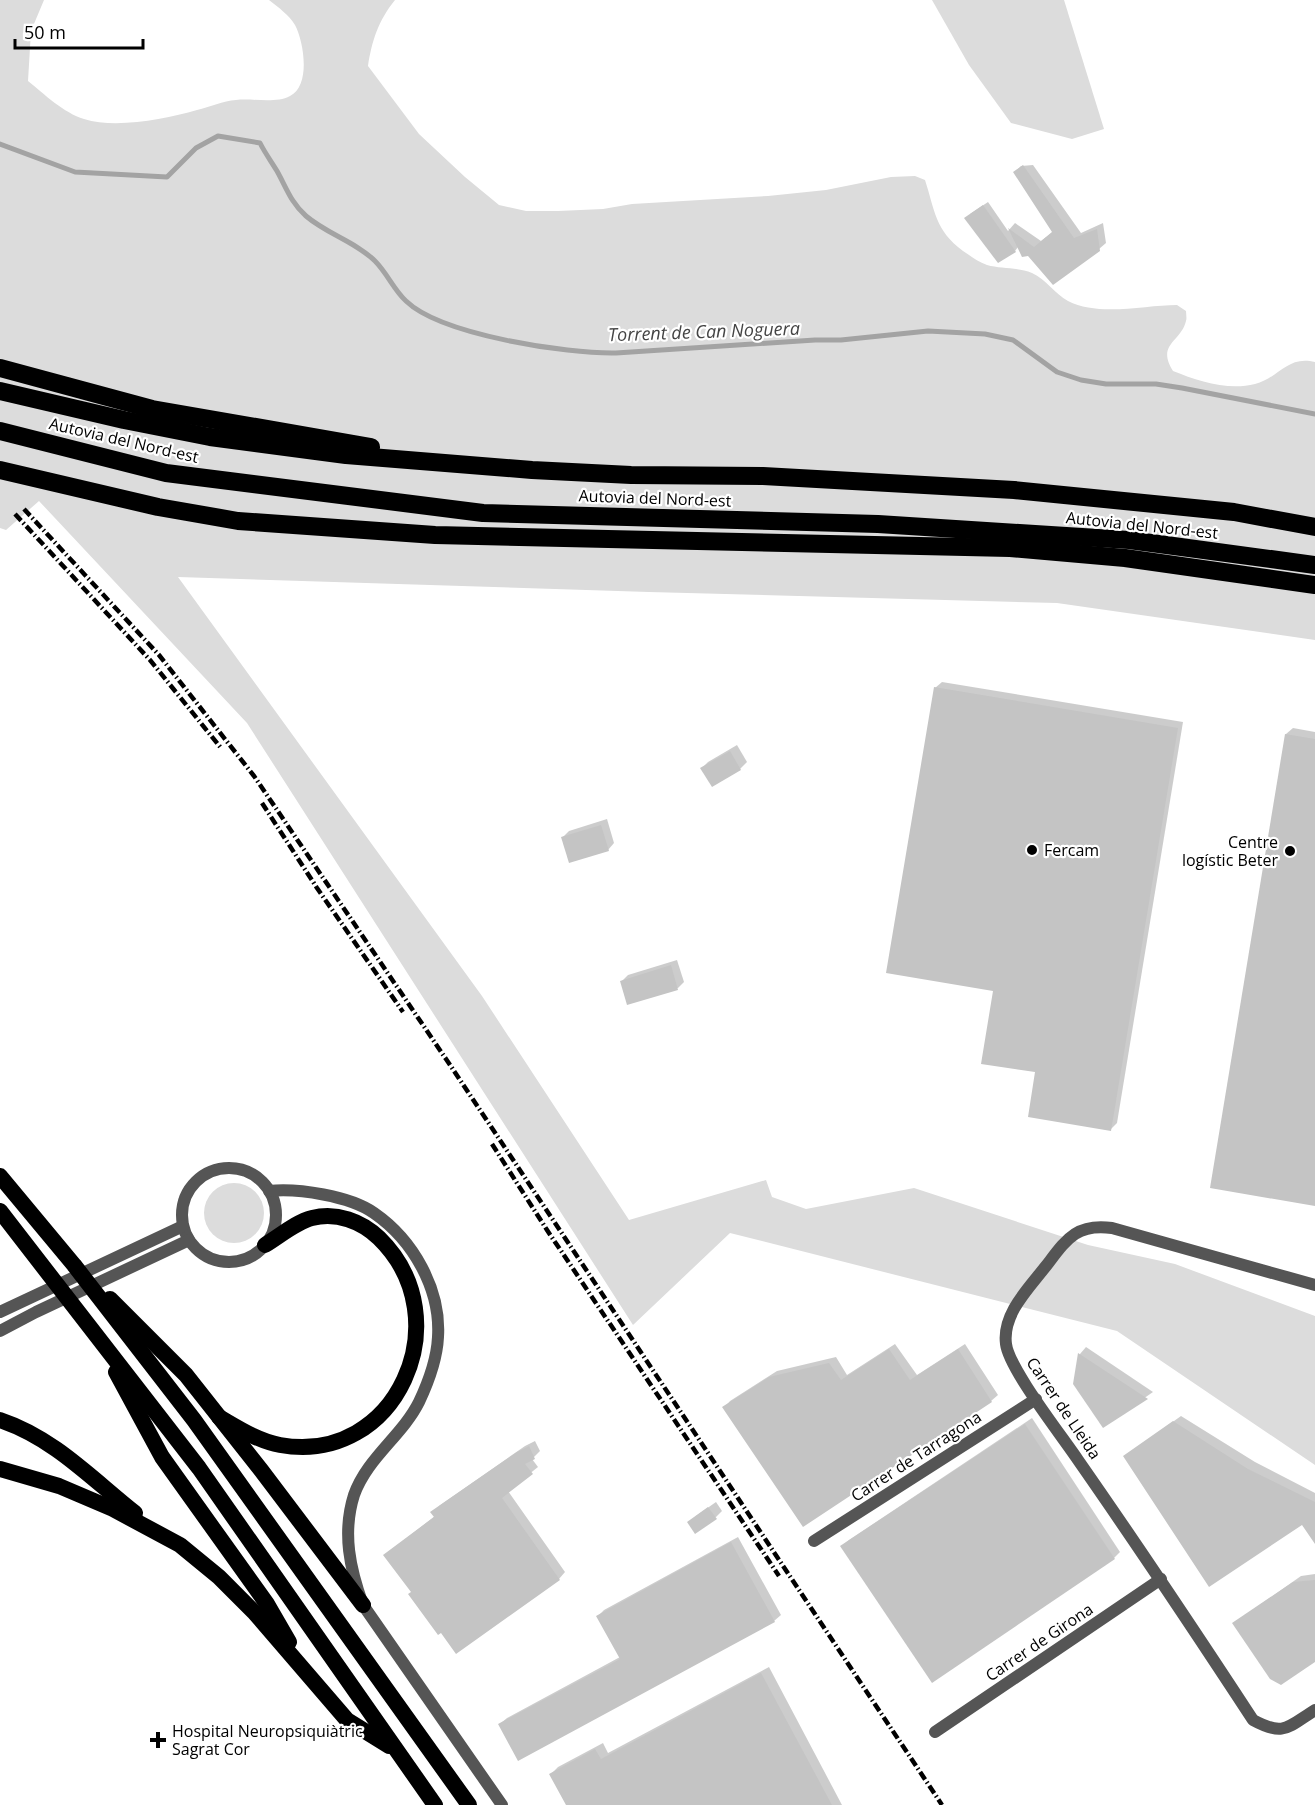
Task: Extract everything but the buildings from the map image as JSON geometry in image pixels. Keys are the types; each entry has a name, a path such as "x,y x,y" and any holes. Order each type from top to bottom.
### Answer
{"highway":[{"path":"0,368 152,409 485,466"},
{"name":"Autovia del Nord-est","path":"0,391 210,436 346,455 532,470 631,475 763,476 1014,490 1234,512 1315,527"},
{"name":"Autovia del Nord-est","path":"0,431 166,473 483,513 878,525 1129,540 1315,565"},
{"path":"0,459 228,509 435,535"},
{"path":"0,470 158,507 238,521 435,535 1010,548 1125,558 1315,585"},
{"path":"0,1176 74,1265 194,1420 469,1805"},
{"path":"0,1211 199,1468 435,1805"},
{"path":"219,1417 250,1435 280,1445 304,1447 337,1441 356,1433 381,1415 395,1397 415,1350 417,1317 410,1285 388,1247 373,1233 353,1221 333,1215 311,1218 265,1245"},
{"path":"74,1265 186,1375 363,1605"},
{"path":"99,1339 162,1458 267,1604 310,1678"},
{"path":"0,1420 40,1437 71,1459 164,1536"},
{"path":"0,1468 59,1486 113,1509 180,1545 219,1576 254,1612 347,1720 396,1751"}],"street":[{"path":"226,1168 236,1169 256,1177 269,1191 277,1211 277,1223 265,1245 256,1254 244,1260 219,1261 197,1250 189,1240 183,1226 182,1216 186,1196 206,1174 226,1168"},
{"path":"269,1191 318,1193 373,1212 409,1248 425,1272 436,1306 438,1338 430,1373 418,1403 372,1462 355,1493 348,1522 349,1552 354,1579 363,1605 502,1805"},
{"path":"0,1312 183,1226"},
{"name":"Carrer de Lleida","path":"1315,1285 1112,1228 1097,1226 1075,1233 1062,1244 1012,1312 1005,1332 1006,1347 1036,1399 1161,1579 1253,1720 1269,1729 1283,1730 1315,1710"},
{"path":"0,1331 189,1240"},
{"name":"Carrer de Tarragona","path":"814,1541 1036,1399"},
{"name":"Carrer de Girona","path":"935,1732 1161,1579"}],"shaded area":[{"path":"0,0 44,0 31,31 28,81 54,103 77,116 97,122 125,123 156,119 231,101 284,98 297,91 301,83 304,63 301,42 293,21 269,0 395,0 377,32 368,66 419,134 499,205 526,211 603,209 632,204 768,196 826,190 891,177 915,176 925,180 937,219 947,235 963,251 987,265 1032,273 1063,298 1080,306 1122,309 1177,305 1186,311 1183,328 1168,349 1168,362 1173,371 1213,384 1245,386 1263,381 1290,364 1315,362 1315,640 1057,603 178,577 482,996 629,1220 766,1180 772,1197 806,1209 914,1188 1088,1245 1175,1264 1315,1316 1315,1465 1117,1331 730,1233 633,1325 247,723 39,501 6,530 0,528"},
{"path":"932,0 1064,0 1104,129 1072,139 1011,123 969,65"},
{"path":"234,1183 255,1192 264,1213 255,1234 234,1243 213,1234 204,1213 213,1192"}],"waterway":[{"name":"Torrent de Can Noguera","path":"0,144 75,172 167,177 196,148 218,136 260,143 301,211 323,228 367,254 406,301 423,313 447,324 506,340 567,350 616,353 841,340 928,331 985,334 1013,340 1057,372 1081,380 1106,384 1156,384 1315,414"}],"railway":[{"path":"24,509 159,655 254,776 446,1059 942,1805"},
{"path":"15,514 150,660 221,748"},
{"path":"262,803 317,888 403,1012"},
{"path":"492,1144 779,1576"}],"place":[{"name":"Fercam","path":"1032,850"},
{"name":"Centre logístic Beter","path":"1290,851"},
{"name":"Hospital Neuropsiquiàtric Sagrat Cor","path":"158,1740"}]}
